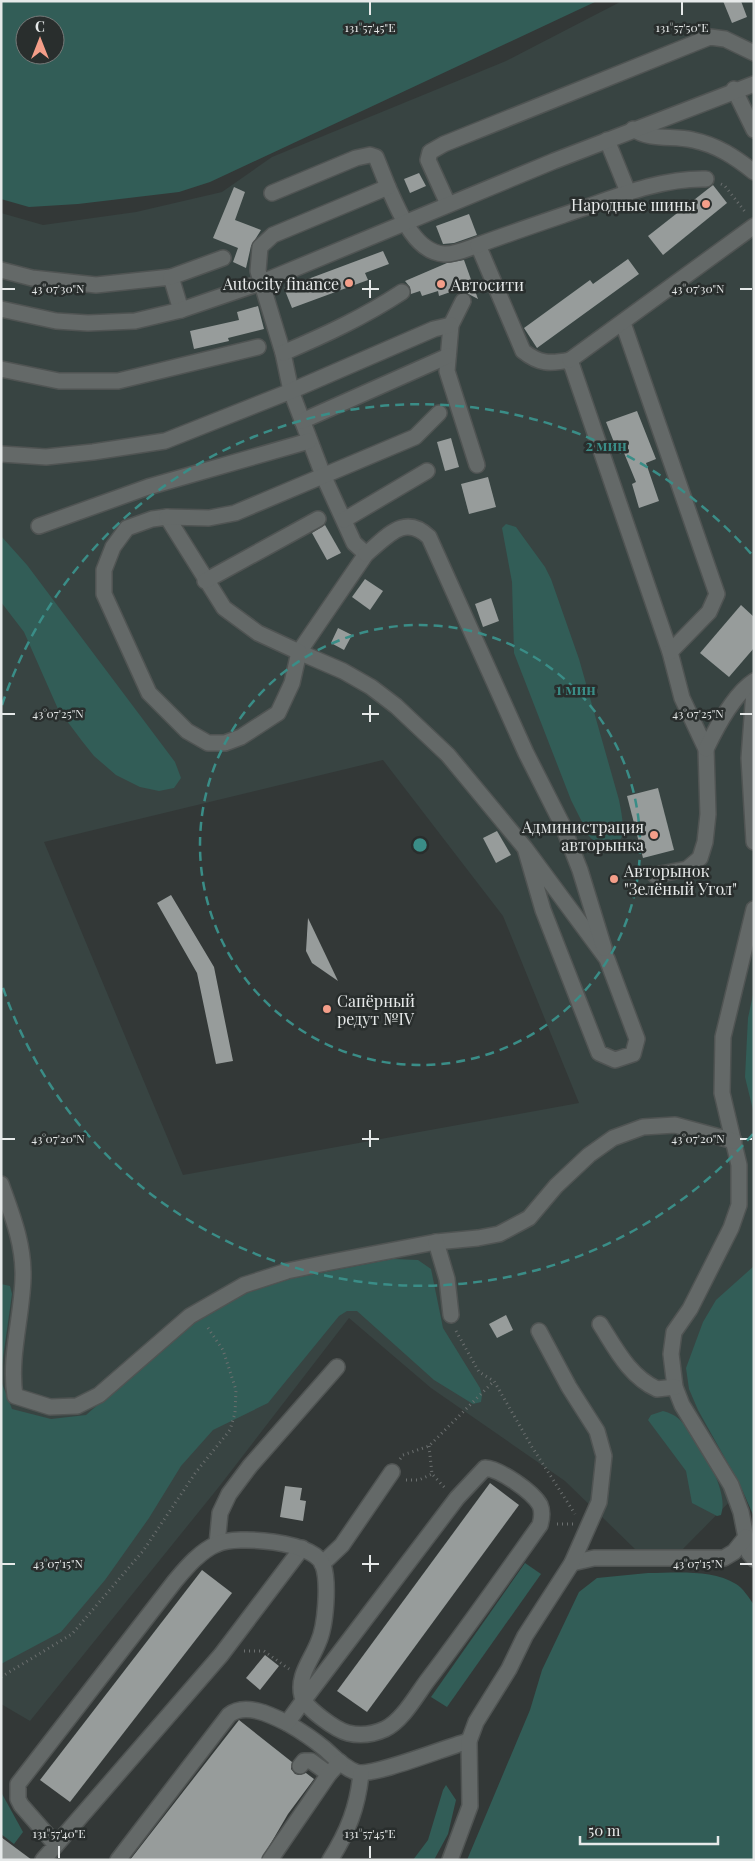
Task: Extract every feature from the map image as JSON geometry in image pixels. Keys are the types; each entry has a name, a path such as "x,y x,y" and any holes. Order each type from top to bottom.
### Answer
{"street":[{"path":"448,204 430,169 428,160 430,152 444,144 710,37 725,39 754,53"},
{"path":"1,309 49,319 88,323 135,321 181,310 260,283 633,129 734,89 754,84"},
{"path":"734,89 754,130"},
{"path":"633,129 643,136 692,139 715,146 730,154 754,172"},
{"path":"607,140 628,192"},
{"path":"272,193 356,158 370,155 376,157 405,222 427,250 445,254 478,245 628,192 661,183 706,179"},
{"path":"366,554 354,543 323,475 291,391 283,353 260,283 258,271 259,254 264,242 273,235 388,187"},
{"path":"478,245 523,351 535,361 550,364 570,360 754,226"},
{"path":"1,270 32,278 96,285 171,276 223,258"},
{"path":"171,276 181,310"},
{"path":"283,353 341,328 376,310 402,292"},
{"path":"463,301 451,325 448,371 477,465"},
{"path":"623,323 717,594 709,612 670,652"},
{"path":"1,454 46,457 93,452 165,440 291,391 434,329 451,325"},
{"path":"1,370 59,381 118,381 258,347"},
{"path":"302,421 448,356"},
{"path":"570,360 670,652 682,698 706,749 708,814 705,842 700,858 687,870 655,875"},
{"path":"439,413 416,437 236,513 209,518 167,517 152,519 127,528 113,547 104,570 104,594 149,693 187,731 208,743 225,742 241,737 278,712 292,684 299,652 366,554 394,531 404,526 419,527 429,537 526,753 562,824 580,870 607,959 637,1039 633,1054 615,1060 600,1053 542,910 525,848"},
{"path":"39,526 148,487 309,441"},
{"path":"344,520 427,471"},
{"path":"167,517 193,557 205,581 224,608 258,633 343,671 371,687 396,706 448,755 525,848 607,959"},
{"path":"205,581 318,519"},
{"path":"706,749 718,724 746,688 754,682"},
{"path":"754,691 749,758 754,842"},
{"path":"754,909 723,1037 722,1093 739,1165 739,1205 731,1228 690,1308 674,1332 671,1354 675,1387 682,1405 731,1485 741,1512 749,1553 754,1559"},
{"path":"1,1184 20,1238 23,1277 12,1375 15,1396 50,1407 77,1406 99,1395 196,1312 244,1285 287,1271 436,1242 492,1235 520,1224 529,1218 556,1186 589,1155 613,1138 643,1127 675,1125 734,1140"},
{"path":"436,1242 447,1280 451,1315"},
{"path":"600,1324 625,1364 635,1375 657,1389 675,1387"},
{"path":"450,1860 470,1806 470,1741 476,1722 509,1669 525,1636 572,1563 584,1523 598,1502 604,1456 597,1431 568,1388 539,1331"},
{"path":"217,1544 220,1513 229,1494 250,1466 338,1367"},
{"path":"56,1845 21,1805 18,1799 18,1784 175,1581 187,1567 217,1544 236,1540 253,1540 302,1548 316,1555 322,1564 325,1585 323,1622 319,1642 302,1678 303,1701 324,1720 346,1733 362,1736 386,1729 402,1714 466,1630 540,1525 541,1507 535,1498 496,1468 485,1468 457,1498 303,1701 288,1723"},
{"path":"322,1564 342,1545 392,1472"},
{"path":"572,1563 594,1558 724,1558 734,1552 746,1537"},
{"path":"43,1860 221,1654 302,1548"},
{"path":"118,1860 229,1715 236,1709 271,1715 288,1723 308,1736 340,1762 355,1772 361,1773 391,1766 470,1741"},
{"path":"300,1766 304,1761 311,1761 329,1774"},
{"path":"270,1860 329,1774 340,1762"},
{"path":"330,1860 346,1834 354,1811 361,1773"}],"path":[{"path":"725,186 741,206"},
{"path":"1,1677 72,1634 139,1556 196,1472 230,1430 235,1414 236,1390 223,1350 196,1312"},
{"path":"451,1315 455,1329 479,1372 494,1381 532,1447 584,1523"},
{"path":"432,1474 427,1478 410,1482 392,1472 403,1455 429,1446 494,1381"},
{"path":"429,1446 432,1474 457,1498"},
{"path":"540,1525 584,1523"},
{"path":"221,1654 253,1650 264,1651 302,1678"}],"shaded area":[{"name":"Авторынок \"Зелёный Угол\"","path":"622,1 754,1 754,1268 745,1486 679,1553 637,1551 565,1481 431,1388 349,1318 218,1488 30,1721 1,1704 1,213 43,225 136,212 222,192 272,157 506,61","holes":["383,760 503,916 579,1103 183,1175 44,842"]}],"green space":[{"path":"1,1 597,1 210,182 179,192 78,204 29,207 1,199"},
{"path":"506,524 516,527 545,567 579,659 619,800 623,829 618,846 610,848 598,846 589,836 571,800 514,653 512,582 502,528"},
{"path":"1,536 27,565 175,762 181,778 174,788 159,791 140,787 116,775 94,756 58,709 24,632 1,602"},
{"path":"754,990 754,1114 745,1077 748,1018"},
{"path":"393,1259 418,1260 431,1269 443,1328 480,1388 481,1402 473,1404 434,1380 357,1311 347,1311 339,1316 268,1403 213,1430 181,1466 149,1518 105,1580 61,1632 1,1664 1,1381 12,1409 51,1419 86,1415 193,1322 247,1293 290,1279"},
{"path":"754,1266 754,1517 740,1485 698,1410 689,1389 686,1368 703,1322 716,1300"},
{"path":"1,1284 10,1286 12,1294 1,1372"},
{"path":"663,1411 672,1414 680,1420 695,1439 711,1465 721,1493 723,1505 721,1515 717,1516 692,1503 686,1471 648,1420 651,1415"},
{"path":"525,1563 541,1574 447,1707 431,1697"},
{"path":"648,1573 693,1573 726,1579 739,1586 754,1605 754,1860 467,1860 530,1710 542,1670 579,1592 597,1578"},
{"path":"446,1785 456,1800 448,1834 434,1860 413,1860 428,1840"},
{"path":"1,1792 23,1832 14,1844 1,1834"}],"building":[{"path":"723,1 741,1 747,17 732,23"},
{"path":"419,173 426,186 410,193 404,179"},
{"path":"713,185 727,203 663,255 648,236"},
{"path":"234,187 245,192 235,220 261,230 251,246 246,268 233,262 238,248 213,238"},
{"path":"469,214 477,235 454,243 443,244 436,226"},
{"path":"383,251 389,264 365,273 368,280 292,308 284,288"},
{"path":"628,259 639,274 537,348 524,328 590,280 593,284"},
{"path":"464,260 478,299 459,289 439,296 438,291 422,296 420,291 411,294 410,287 405,281 447,263"},
{"path":"258,306 264,329 228,338 229,341 194,349 190,331 239,320 237,312"},
{"path":"637,411 656,459 646,463 659,501 639,508 632,484 636,482 622,448 617,450 606,422"},
{"path":"451,438 459,467 445,471 437,442"},
{"path":"488,477 496,507 469,514 461,484"},
{"path":"325,525 341,553 327,560 312,533"},
{"path":"365,579 383,591 370,610 352,597"},
{"path":"491,598 499,621 483,627 475,604"},
{"path":"741,605 754,617 754,648 729,677 700,653"},
{"path":"338,628 352,635 344,650 331,643"},
{"name":"Администрация авторынка","path":"658,788 674,850 643,858 627,796"},
{"path":"497,831 511,855 496,863 483,838"},
{"path":"171,895 214,967 233,1061 216,1064 197,973 157,903"},
{"path":"308,918 338,981 312,963 306,951"},
{"path":"506,1315 513,1330 497,1338 489,1324"},
{"path":"490,1483 519,1505 367,1712 337,1691"},
{"path":"285,1486 302,1488 300,1500 306,1501 303,1521 280,1517"},
{"path":"202,1570 232,1593 70,1802 40,1780"},
{"path":"265,1655 279,1666 260,1690 246,1678"},
{"path":"239,1720 292,1762 291,1769 295,1774 306,1773 314,1779 288,1814 261,1860 130,1860"},
{"path":"1,1837 32,1860 1,1860"}],"place":[{"name":"Народные шины","path":"706,204"},
{"name":"Autocity finance","path":"349,283"},
{"name":"Автосити","path":"441,284"},
{"name":"Администрация авторынка","path":"654,835"},
{"name":"Авторынок \"Зелёный Угол\"","path":"614,879"},
{"name":"Сапёрный редут №IV","path":"327,1009"}]}
